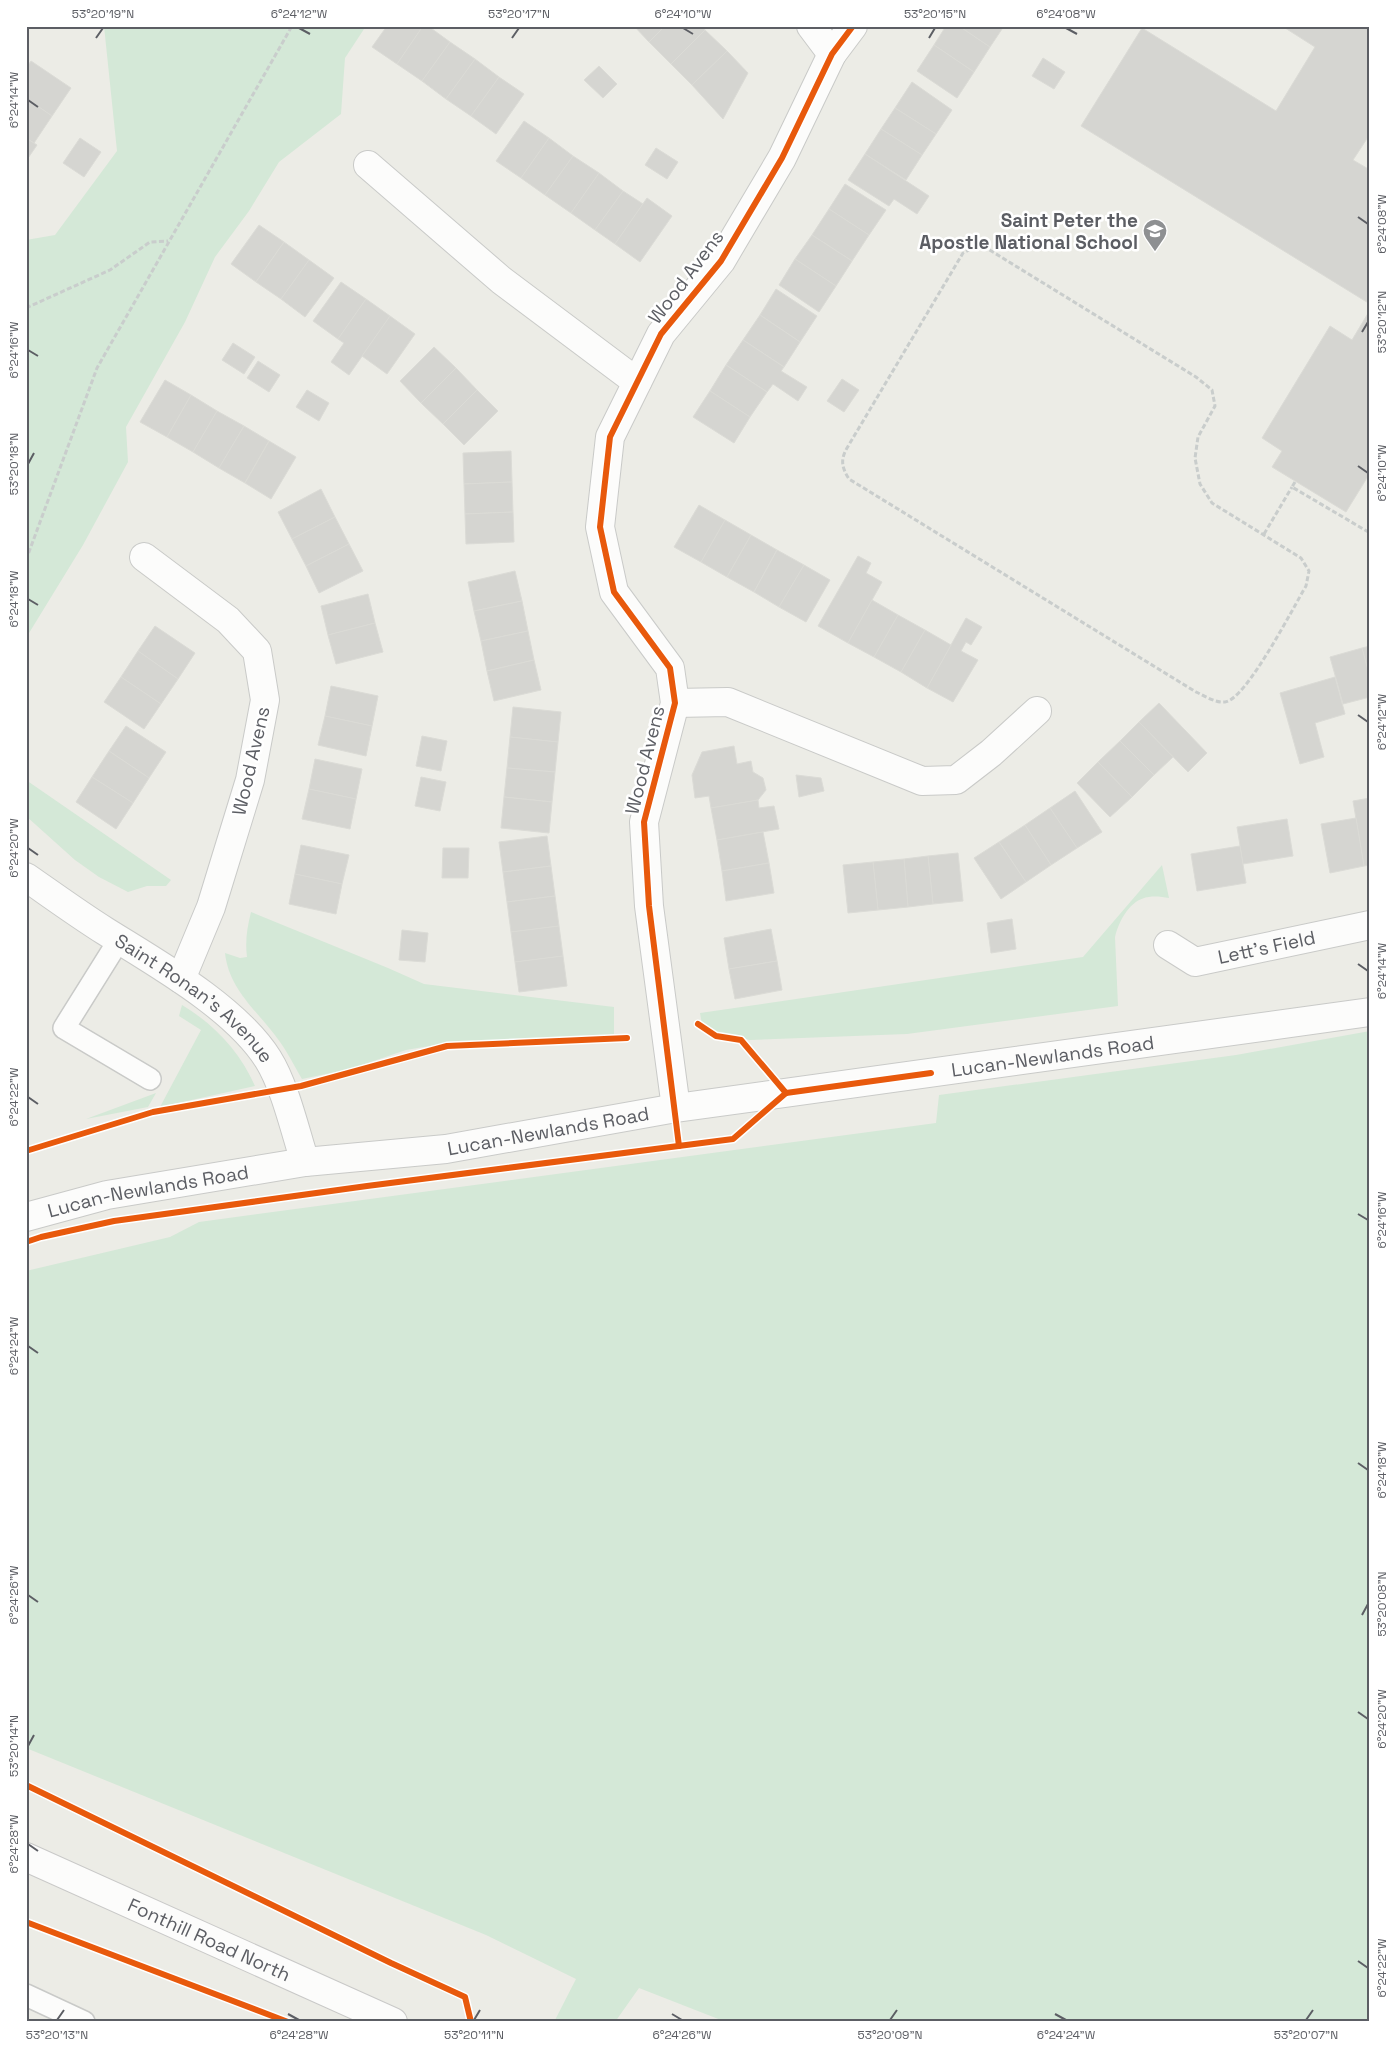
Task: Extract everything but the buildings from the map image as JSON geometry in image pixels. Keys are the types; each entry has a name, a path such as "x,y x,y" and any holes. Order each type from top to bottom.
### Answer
{"street":[{"path":"811,26 832,54"},
{"name":"Wood Avens","path":"676,1108 649,906 644,822 675,703 670,668 614,592 600,527 610,437 661,334 721,261 782,158 832,54 853,26"},
{"path":"368,165 501,280 637,382"},
{"name":"Wood Avens","path":"144,557 228,620 257,651 265,700 250,780 211,907 181,979"},
{"name":"Wood Avens","path":"675,703 728,702 922,781 956,780 991,753 1037,711"},
{"name":"Saint Ronan's Avenue","path":"26,877 119,940 181,979 238,1023 268,1059 281,1089 305,1162"},
{"name":"Lett's Field","path":"1168,945 1195,962 1370,925"},
{"name":"Lucan-Newlands Road","path":"26,1217 107,1195 305,1162 446,1149 676,1108 1370,1012"},
{"name":"Fonthill Road North","path":"26,1857 393,2022"}],"lane":[{"path":"119,940 64,1028 150,1079"},
{"path":"26,1995 84,2022"}],"path":[{"path":"26,560 97,368 292,26"},
{"path":"26,308 110,270 150,242 168,241"},
{"path":"975,247 988,249 1196,377 1212,390 1215,406 1198,437 1195,458 1200,484 1212,503 1264,534 1301,558 1308,571 1306,586 1253,676 1240,694 1226,702 1212,700 849,479 843,469 842,458 964,253 975,247"},
{"path":"1264,534 1295,482"},
{"path":"1292,487 1370,533"}],"green space":[{"path":"104,26 366,26 345,58 341,114 279,162 249,211 215,257 185,322 126,427 128,462 83,545 26,638 26,240 55,235 117,151"},
{"path":"26,780 171,880 166,886 147,886 128,892 99,877 75,860 26,816"},
{"path":"1162,865 1169,898 1151,897 1136,902 1126,912 1115,937 1118,1006 907,1034 750,1040 703,1030 700,1013 1083,957"},
{"path":"251,912 424,984 614,1007 614,1034 593,1037 453,1042 406,1050 350,1069 302,1079 280,1042 246,1001 232,979 228,967 225,953 240,958 247,957 246,945"},
{"path":"182,1005 205,1021 225,1040 242,1062 255,1086 160,1107 201,1030 179,1016"},
{"path":"1370,1031 1370,2022 726,2022 639,1988 615,2022 554,2022 576,1979 486,1935 26,1748 26,1271 170,1237 199,1222 936,1123 939,1095 1236,1055"},
{"path":"156,1093 148,1107 86,1119"}],"cycle path":[{"path":"679,1146 649,906 644,822 675,703 670,668 614,592 600,527 610,437 661,334 721,261 782,158 832,54 853,26"},
{"path":"698,1024 716,1036 741,1040 786,1093"},
{"path":"26,1151 153,1112 301,1086 447,1046 627,1038"},
{"path":"786,1093 931,1073"},
{"path":"26,1242 114,1221 733,1139 786,1093"},
{"path":"26,1785 391,1963 465,1997 471,2022"},
{"path":"26,1922 288,2022"}],"place":[{"name":"Saint Peter the Apostle National School","path":"1155,252"}]}
